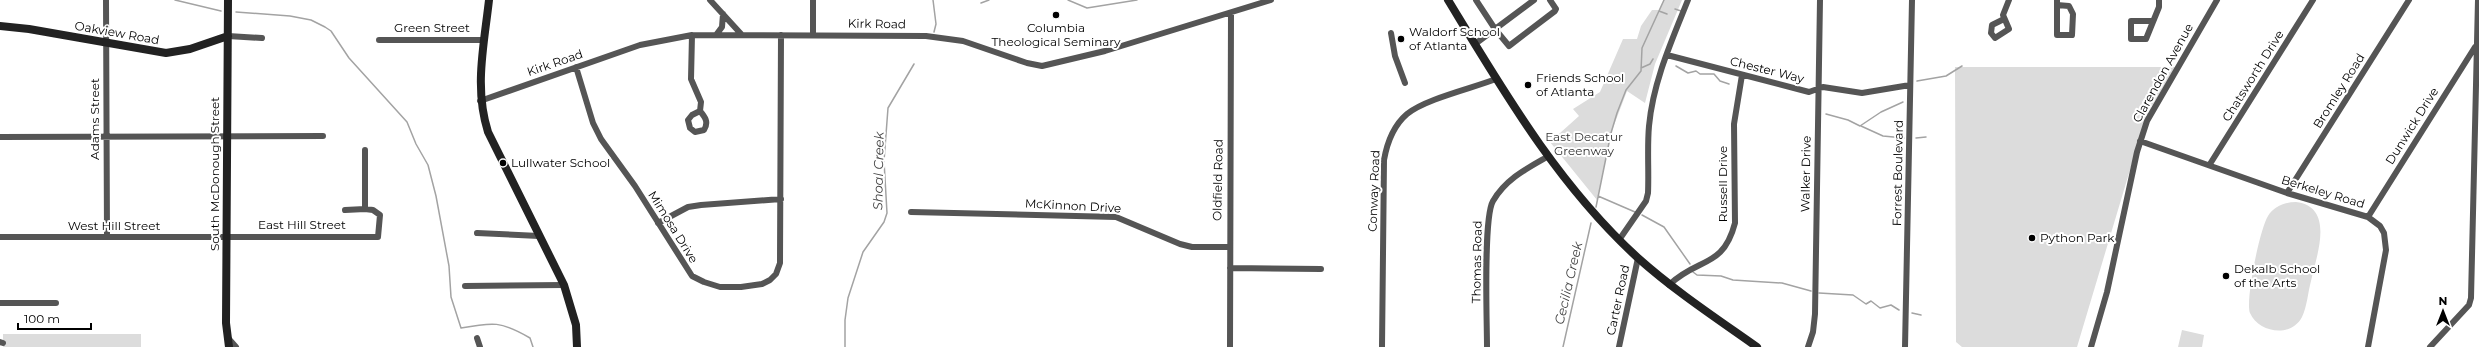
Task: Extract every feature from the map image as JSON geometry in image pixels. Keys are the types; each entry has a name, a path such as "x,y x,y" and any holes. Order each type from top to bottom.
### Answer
{"main road":[{"name":"South McDonough Street","path":"228,0 226,323 230,347"},
{"path":"489,0 484,40 480,101 488,132 564,285 576,325 577,347"},
{"path":"1448,0 1496,79 1547,157 1578,196 1619,240 1669,285 1757,347"},
{"name":"Oakview Road","path":"0,26 29,29 166,53 190,49 228,36"}],"street":[{"name":"Adams Street","path":"106,0 107,237"},
{"path":"710,0 742,34"},
{"path":"813,0 813,35"},
{"name":"Kirk Road","path":"480,101 640,45 692,35 899,35 951,39 963,41 1027,63 1042,66 1105,51 1271,0"},
{"path":"1476,0 1495,30 1507,45 1511,45 1555,11 1556,9 1550,0"},
{"path":"1475,44 1534,0"},
{"path":"1619,240 1643,207 1648,193 1649,126 1652,105 1667,55 1688,0"},
{"name":"Walker Drive","path":"1808,347 1815,314 1820,0"},
{"name":"Forrest Boulevard","path":"1905,347 1912,0"},
{"path":"2004,19 2004,9 2009,0"},
{"path":"2152,21 2159,7 2159,0"},
{"name":"Clarendon Avenue","path":"2091,347 2107,292 2140,141 2147,121 2217,0"},
{"name":"Chatsworth Drive","path":"2210,164 2313,0"},
{"name":"Bromley Road","path":"2287,193 2409,0"},
{"path":"2430,347 2469,305 2471,298 2475,47 2478,0"},
{"path":"2057,2 2070,6 2073,14 2072,35 2057,35 2057,2"},
{"name":"Oldfield Road","path":"1230,347 1229,247 1231,13"},
{"path":"716,35 722,27 723,14"},
{"path":"1391,33 1395,56 1405,83"},
{"path":"692,35 691,79 701,102 700,111"},
{"name":"Mimosa Drive","path":"576,67 593,123 601,139 692,276 720,287 741,287 762,284 776,274 780,263 781,35"},
{"path":"228,36 262,38"},
{"name":"Green Street","path":"379,40 484,40"},
{"name":"Dunwick Drive","path":"2368,217 2475,47"},
{"name":"Chester Way","path":"1667,55 1809,92 1823,87 1862,93 1910,85"},
{"name":"Russell Drive","path":"1669,285 1692,267 1709,263 1722,252 1732,238 1735,223 1734,124 1742,75"},
{"name":"Conway Road","path":"1382,347 1384,160 1386,144 1406,115 1418,107 1496,79"},
{"path":"0,137 323,136"},
{"name":"Berkeley Road","path":"2140,141 2210,164 2287,193 2368,217 2380,226 2384,233 2386,250 2368,347"},
{"path":"345,210 365,209 365,150"},
{"name":"Thomas Road","path":"1487,347 1488,226 1492,202 1507,183 1547,157"},
{"path":"658,223 694,206 781,199"},
{"name":"East Hill Street","path":"227,237 378,237 380,215 373,210 365,209"},
{"name":"McKinnon Drive","path":"911,212 1116,217 1180,244 1192,247 1229,247"},
{"path":"477,233 540,236"},
{"name":"West Hill Street","path":"0,237 227,237"},
{"name":"Carter Road","path":"1619,347 1638,258"},
{"path":"1230,268 1321,269"},
{"path":"465,286 564,285"},
{"path":"0,303 56,303"},
{"path":"228,338 236,347"},
{"path":"477,338 480,347"}],"green space":[{"name":"East Decatur Greenway","path":"1664,0 1682,0 1655,64 1645,103 1627,91 1611,133 1597,200 1550,142 1579,116 1573,109 1600,92 1623,39 1637,39 1641,26 1652,10 1659,10"},
{"name":"Python Park","path":"1955,67 2176,67 2150,109 2141,133 2077,347 1962,347 1956,342"},
{"path":"2296,202 2308,206 2316,213 2320,223 2319,247 2302,317 2297,324 2290,328 2283,330 2268,329 2254,320 2250,313 2249,306 2251,280 2257,249 2265,223 2270,213 2280,205"},
{"path":"2182,330 2204,335 2202,347 2178,347"},
{"path":"3,334 141,334 141,347 3,347"}],"waterway":[{"path":"175,0 221,11"},
{"name":"Shoal Creek","path":"933,0 936,24 934,32"},
{"path":"981,3 989,0"},
{"path":"1068,0 1087,8 1137,0"},
{"name":"Cecilia Creek","path":"1596,207 1611,133 1617,113 1626,90 1641,71 1642,48 1664,0"},
{"path":"1675,9 1681,11"},
{"path":"1659,11 1667,14"},
{"path":"236,12 290,16 311,20 331,31 349,58 407,122 416,144 428,165 436,196 449,266 451,297 461,328 497,324 511,328 530,338 533,347"},
{"path":"1641,68 1650,64 1653,59"},
{"name":"Shoal Creek","path":"845,347 845,320 848,298 863,252 884,222 887,213 884,161 888,108 914,64"},
{"path":"1676,66 1688,73 1696,71 1700,74 1714,74 1720,81 1729,84"},
{"path":"1917,81 1946,76 1962,66"},
{"path":"1826,114 1848,120 1860,126 1881,112 1903,102"},
{"path":"1861,126 1883,136 1904,138"},
{"path":"1916,138 1926,137"},
{"path":"1598,196 1635,212"},
{"path":"1642,215 1664,227 1690,264"},
{"name":"Cecilia Creek","path":"1563,347 1591,223"},
{"path":"1693,272 1697,275 1721,276 1733,280 1782,283 1811,291"},
{"path":"1819,293 1853,295 1866,304 1871,301 1880,308 1891,305 1899,310"},
{"path":"1912,313 1921,315"}],"place":[{"name":"Columbia Theological Seminary","path":"1056,15"},
{"name":"Waldorf School of Atlanta","path":"1401,39"},
{"name":"Friends School of Atlanta","path":"1528,85"},
{"name":"Lullwater School","path":"503,163"},
{"name":"Python Park","path":"2032,238"},
{"name":"Dekalb School of the Arts","path":"2226,276"}]}
